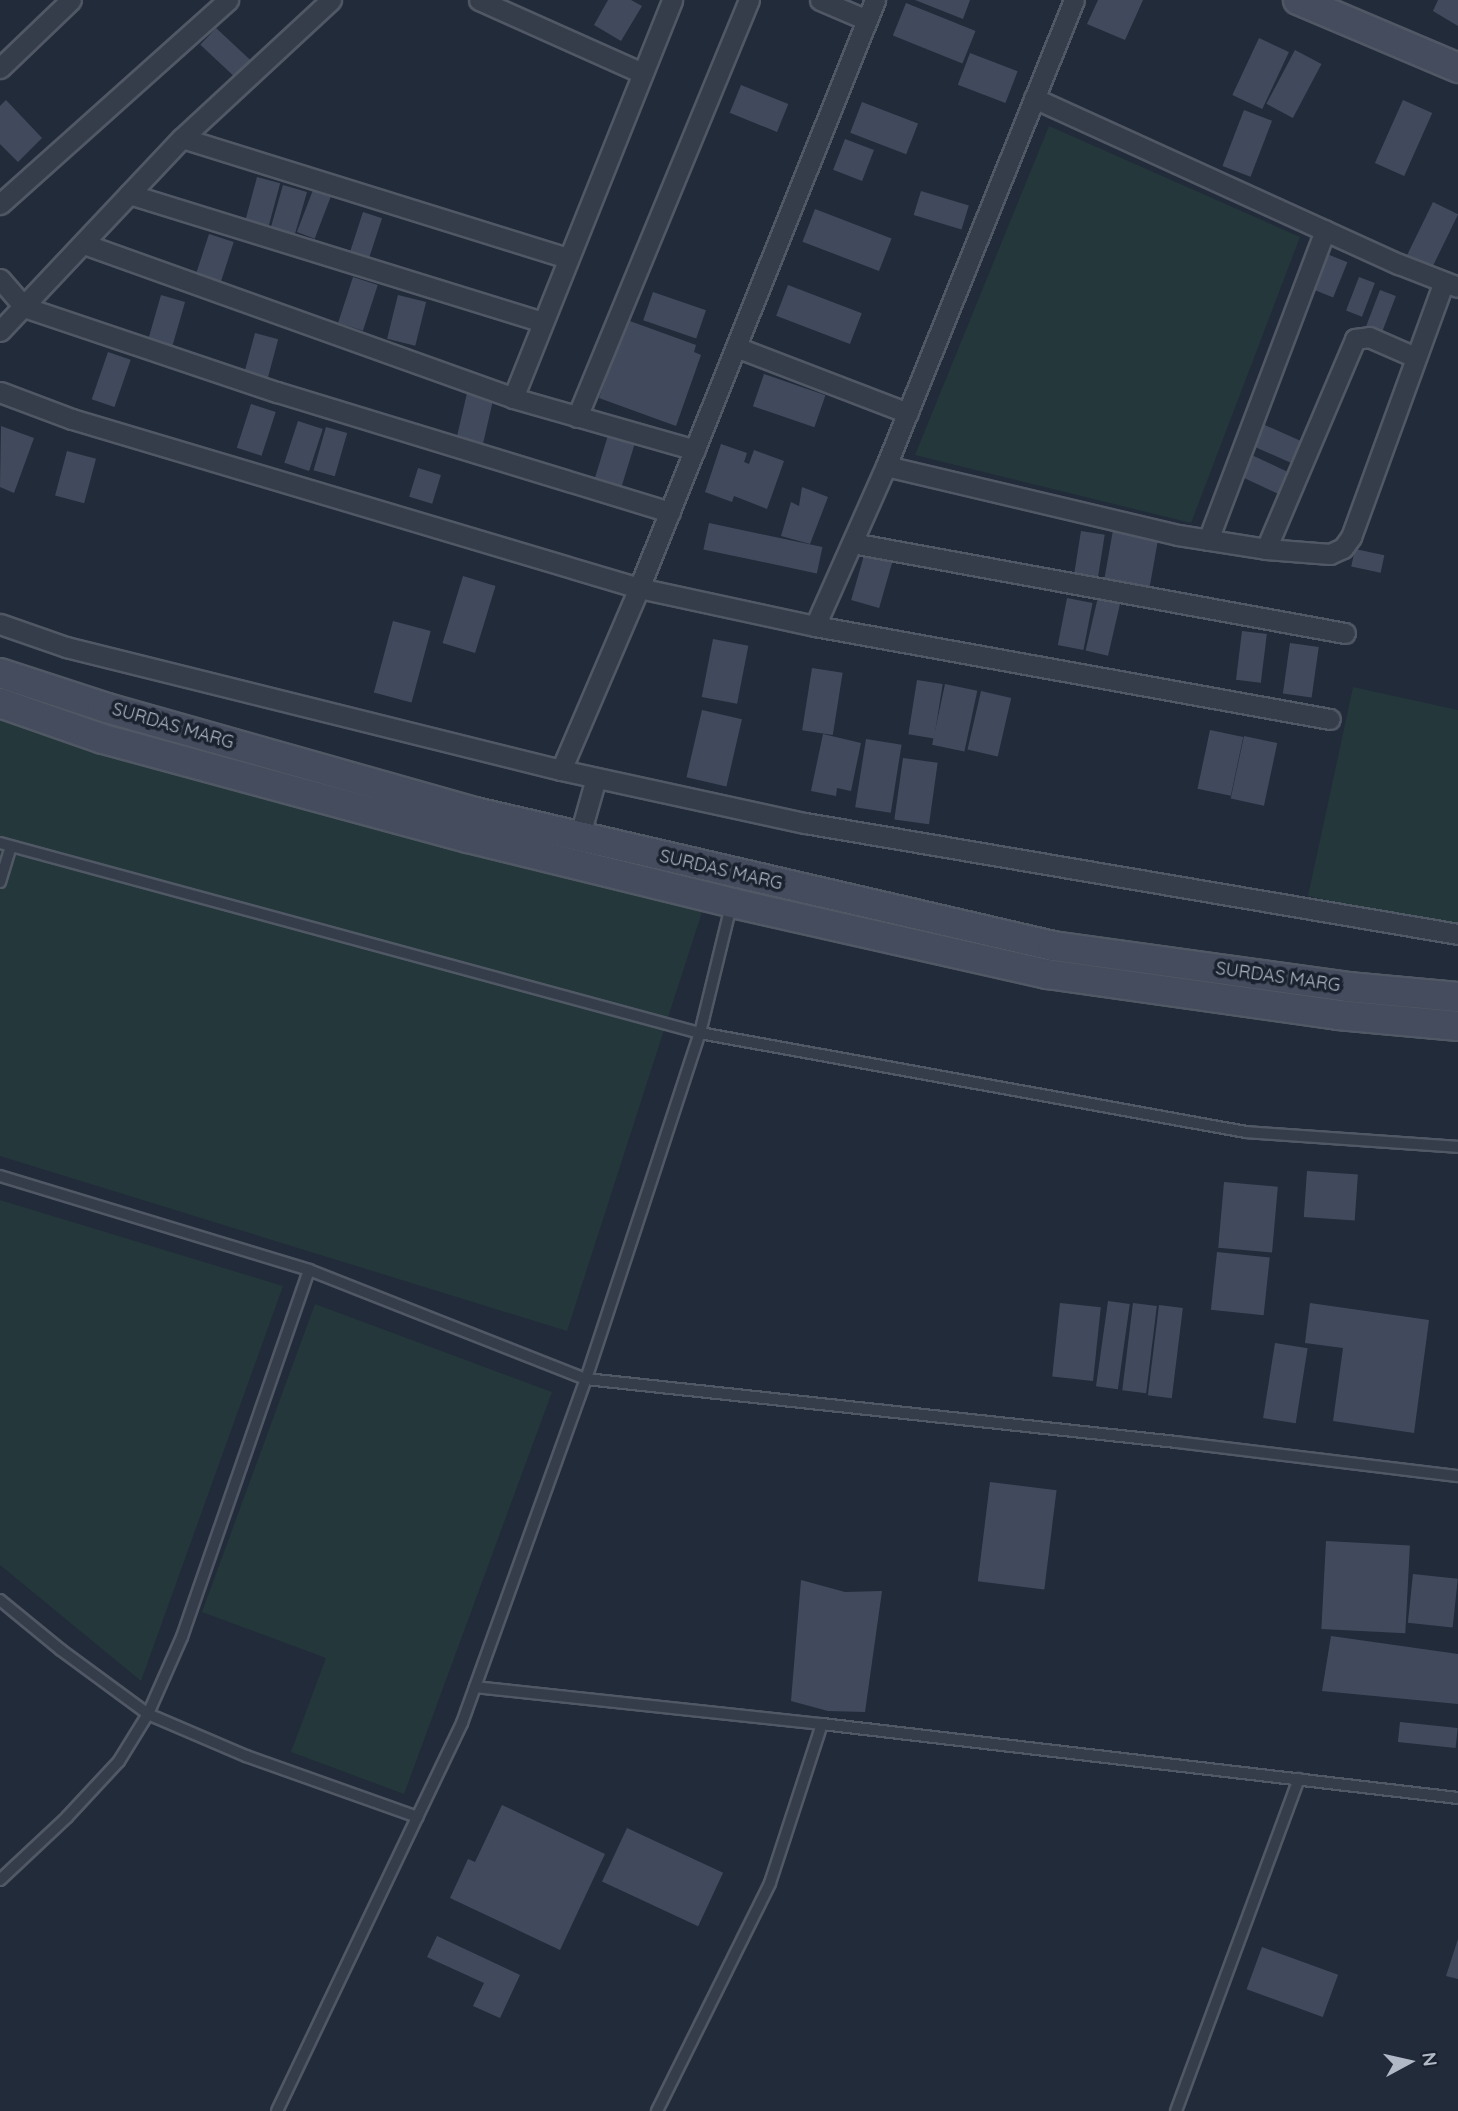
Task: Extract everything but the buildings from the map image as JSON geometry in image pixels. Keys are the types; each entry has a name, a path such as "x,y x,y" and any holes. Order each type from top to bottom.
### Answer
{"main road":[{"path":"1297,0 1458,68"},
{"name":"SURDAS MARG","path":"0,673 120,712 475,813 1053,946 1348,987 1458,997"},
{"name":"SURDAS MARG","path":"0,704 103,739 468,838 1047,974 1338,1015 1458,1026"},
{"path":"732,902 740,874"}],"street":[{"path":"0,68 71,0"},
{"path":"0,204 228,0"},
{"path":"0,331 182,138 331,0"},
{"path":"479,0 642,73"},
{"path":"577,417 749,0"},
{"path":"820,0 867,20"},
{"path":"561,770 670,512 875,0"},
{"path":"815,626 908,413 1074,0"},
{"path":"513,398 670,1"},
{"path":"886,466 1208,540 1266,549 1330,554 1343,548 1351,537 1415,357 1451,284 1034,98"},
{"path":"182,138 568,258"},
{"path":"129,194 543,322"},
{"path":"1208,540 1325,230"},
{"path":"84,244 513,398 695,450"},
{"path":"0,279 24,307 277,392 670,512"},
{"path":"1266,549 1355,339 1369,337 1415,357"},
{"path":"736,347 908,413"},
{"path":"0,392 72,419 639,588 815,626 1330,719"},
{"path":"852,543 1345,633"},
{"path":"0,624 66,647 561,770 805,823 1458,934"},
{"path":"579,838 596,778"}],"lane":[{"path":"0,842 700,1033 1246,1132 1458,1147"},
{"path":"0,882 11,847"},
{"path":"277,2111 462,1723 586,1379 700,1033 732,902"},
{"path":"0,1176 309,1270 586,1379 1162,1440 1458,1476"},
{"path":"0,1880 67,1817 119,1761 148,1714 183,1637 309,1270"},
{"path":"0,1600 61,1650 148,1714 246,1756 417,1817"},
{"path":"475,1688 822,1724 1458,1798"},
{"path":"657,2111 770,1883 822,1724"},
{"path":"1176,2111 1299,1779"}],"green space":[{"path":"1049,126 1300,237 1191,523 915,455"},
{"path":"1353,687 1458,710 1458,929 1308,896"},
{"path":"0,711 48,730 702,912 567,1331 0,1156"},
{"path":"0,1200 283,1286 141,1681 0,1565"},
{"path":"315,1304 552,1392 404,1794 291,1752 326,1658 202,1612"}]}
